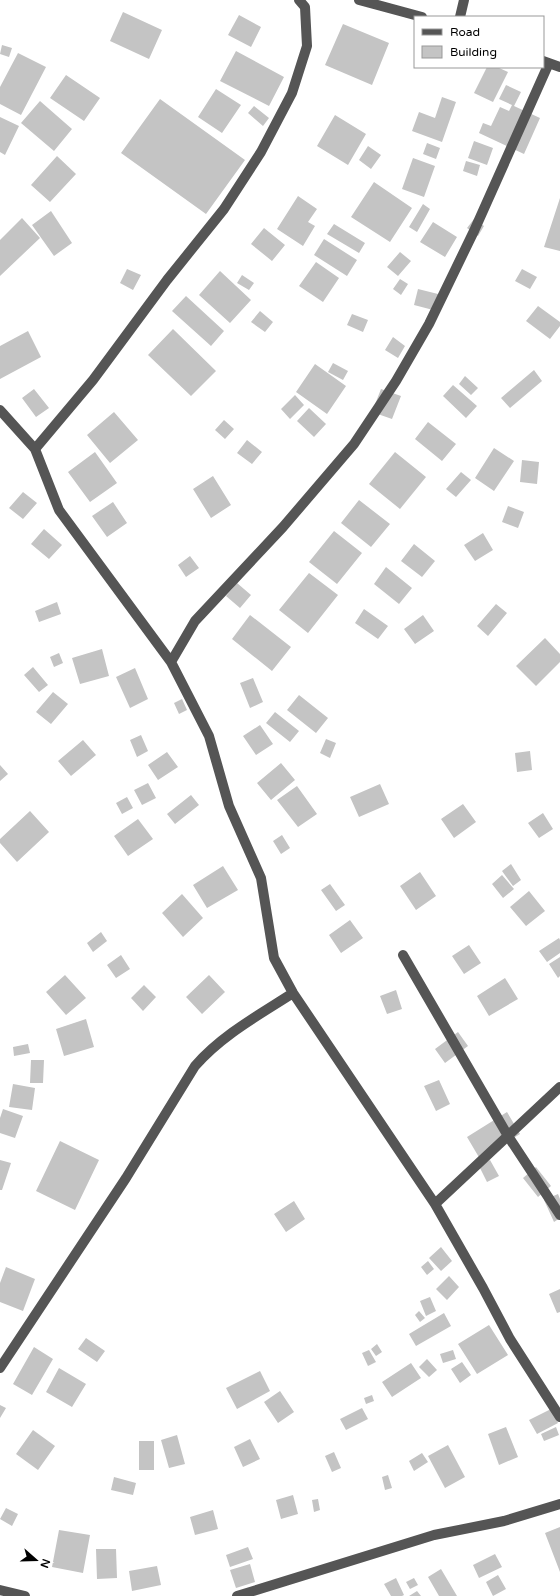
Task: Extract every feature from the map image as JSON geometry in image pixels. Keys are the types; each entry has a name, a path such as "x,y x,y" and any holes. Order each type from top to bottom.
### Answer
{"street":[{"path":"35,449 93,380 167,280 224,209 261,152 292,93 307,46 305,7 299,0"},
{"path":"359,0 418,16"},
{"path":"460,16 464,0"},
{"path":"546,62 560,67"},
{"path":"171,662 195,621 283,527 354,444 396,382 429,324 474,231 543,68"},
{"path":"0,410 35,449 59,510 171,662 209,736 229,806 261,878 274,958 293,993 435,1204 484,1288 510,1339 560,1417"},
{"path":"403,955 508,1136 560,1215"},
{"path":"0,1368 126,1178 195,1066 219,1043 293,993"},
{"path":"435,1204 560,1087"},
{"path":"237,1596 434,1535 504,1521 560,1504"},
{"path":"0,1590 25,1596"}],"building":[{"path":"123,12 162,30 149,59 110,41"},
{"path":"239,15 261,27 251,47 228,35"},
{"path":"343,24 389,43 372,85 325,65"},
{"path":"2,45 12,48 9,57 0,54"},
{"path":"236,51 284,77 269,106 220,81"},
{"path":"18,53 46,67 21,115 0,104 0,87"},
{"path":"486,68 499,68 508,72 493,102 474,93"},
{"path":"66,75 100,98 84,121 50,98"},
{"path":"506,85 521,92 514,106 540,118 524,154 479,133 483,123 491,126 500,107 509,111 512,105 499,99"},
{"path":"216,89 241,105 222,133 198,117"},
{"path":"442,97 456,102 442,142 412,131 419,112 435,118"},
{"path":"160,99 245,160 206,214 121,153"},
{"path":"40,101 72,129 54,151 21,123"},
{"path":"254,106 269,118 263,126 248,113"},
{"path":"335,115 366,134 348,165 317,146"},
{"path":"0,117 19,126 5,155 0,152"},
{"path":"474,141 493,148 487,165 468,158"},
{"path":"427,143 440,148 436,159 423,154"},
{"path":"368,146 381,155 371,169 359,160"},
{"path":"57,156 76,174 50,202 31,185"},
{"path":"413,158 435,166 424,197 402,189"},
{"path":"466,161 480,165 477,176 463,171"},
{"path":"374,182 412,208 390,242 351,217"},
{"path":"298,196 317,209 308,222 315,226 303,246 277,229"},
{"path":"560,198 560,251 544,247"},
{"path":"423,204 430,209 417,232 409,227"},
{"path":"51,211 72,243 54,256 32,225"},
{"path":"22,218 40,238 0,276 0,240"},
{"path":"474,219 484,226 478,236 467,228"},
{"path":"433,222 457,237 445,257 420,242"},
{"path":"334,224 365,243 359,253 327,234"},
{"path":"264,228 285,245 272,261 251,244"},
{"path":"324,239 357,260 347,276 314,255"},
{"path":"400,252 411,261 398,276 387,267"},
{"path":"316,262 339,278 323,302 299,286"},
{"path":"127,269 141,275 133,290 120,283"},
{"path":"522,269 537,277 530,289 515,281"},
{"path":"220,271 251,300 230,323 199,295"},
{"path":"242,275 254,283 249,290 237,283"},
{"path":"400,279 408,284 401,295 393,289"},
{"path":"418,289 442,295 437,311 414,305"},
{"path":"186,296 224,331 211,346 172,311"},
{"path":"538,306 560,322 560,326 550,339 526,321"},
{"path":"260,311 273,322 265,332 251,322"},
{"path":"352,314 368,320 363,332 347,325"},
{"path":"173,329 216,371 191,396 148,355"},
{"path":"28,331 41,357 0,379 0,346"},
{"path":"393,337 405,346 398,358 385,350"},
{"path":"333,363 348,371 343,380 328,372"},
{"path":"315,364 346,386 327,414 296,392"},
{"path":"534,370 542,381 510,408 501,398"},
{"path":"465,376 478,388 471,395 459,384"},
{"path":"453,385 477,406 466,418 443,396"},
{"path":"34,389 49,408 36,417 22,398"},
{"path":"381,389 401,396 392,419 372,412"},
{"path":"295,395 304,405 290,419 281,409"},
{"path":"309,408 326,424 314,437 297,421"},
{"path":"114,412 138,440 110,463 87,435"},
{"path":"224,420 234,429 225,439 215,430"},
{"path":"428,422 456,444 442,461 415,439"},
{"path":"247,440 262,452 252,464 237,453"},
{"path":"494,448 514,461 494,491 475,478"},
{"path":"95,452 117,483 90,502 68,472"},
{"path":"395,452 426,477 400,509 369,484"},
{"path":"522,460 539,462 537,484 520,482"},
{"path":"461,472 471,480 456,497 446,489"},
{"path":"213,476 231,505 211,518 193,489"},
{"path":"23,492 37,503 23,519 9,508"},
{"path":"359,500 390,524 371,547 341,523"},
{"path":"113,502 127,523 107,537 92,516"},
{"path":"508,506 524,512 518,528 502,522"},
{"path":"44,529 62,545 49,559 31,544"},
{"path":"334,531 362,553 337,584 309,562"},
{"path":"483,533 493,550 475,561 464,545"},
{"path":"414,544 435,561 422,577 401,561"},
{"path":"190,556 199,568 186,577 178,565"},
{"path":"386,567 412,588 399,604 374,584"},
{"path":"309,573 338,595 308,633 279,610"},
{"path":"237,583 251,595 240,608 226,596"},
{"path":"57,602 61,614 39,622 35,611"},
{"path":"496,604 507,613 488,636 477,626"},
{"path":"364,609 388,626 378,639 355,623"},
{"path":"250,615 291,647 272,671 232,639"},
{"path":"423,615 434,631 415,644 404,629"},
{"path":"545,638 560,654 560,662 536,686 516,666"},
{"path":"102,649 109,676 80,684 72,658"},
{"path":"59,653 63,663 54,667 50,657"},
{"path":"33,667 48,685 39,692 24,675"},
{"path":"135,668 148,699 130,708 116,677"},
{"path":"253,678 263,702 250,708 240,683"},
{"path":"53,692 68,704 51,724 36,712"},
{"path":"299,695 328,718 316,733 287,710"},
{"path":"182,699 187,710 179,714 174,703"},
{"path":"275,712 299,731 290,742 266,723"},
{"path":"260,725 273,744 256,755 243,736"},
{"path":"141,735 148,751 137,757 130,740"},
{"path":"326,739 336,743 330,758 320,753"},
{"path":"83,740 96,755 71,776 58,761"},
{"path":"530,751 532,770 517,772 515,753"},
{"path":"167,752 178,767 158,780 148,765"},
{"path":"281,763 295,780 271,800 257,783"},
{"path":"0,765 8,774 0,781"},
{"path":"148,783 156,798 142,805 134,790"},
{"path":"380,784 389,804 359,817 350,797"},
{"path":"297,786 317,814 298,827 277,800"},
{"path":"191,795 199,805 175,824 167,814"},
{"path":"127,797 133,808 122,814 116,803"},
{"path":"463,804 476,822 454,838 441,819"},
{"path":"30,811 49,832 17,862 0,843 0,839"},
{"path":"543,813 553,829 539,838 528,823"},
{"path":"138,819 153,839 128,856 114,836"},
{"path":"282,835 290,848 281,854 273,841"},
{"path":"511,864 521,880 513,886 502,871"},
{"path":"223,866 238,890 207,908 193,885"},
{"path":"420,872 436,896 416,910 400,886"},
{"path":"502,875 514,889 503,898 492,884"},
{"path":"330,884 345,905 336,911 321,890"},
{"path":"529,891 545,911 526,926 510,907"},
{"path":"182,894 203,918 183,937 162,913"},
{"path":"350,920 363,938 341,953 329,935"},
{"path":"101,932 107,941 93,952 87,943"},
{"path":"559,938 560,953 547,962 539,951"},
{"path":"469,945 481,963 464,974 452,956"},
{"path":"121,955 130,969 116,978 107,965"},
{"path":"560,957 560,976 558,978 549,964"},
{"path":"65,975 86,998 66,1015 46,992"},
{"path":"209,975 225,992 202,1014 186,997"},
{"path":"505,978 518,999 489,1016 477,996"},
{"path":"144,985 156,997 143,1011 131,998"},
{"path":"396,990 402,1009 387,1014 380,996"},
{"path":"86,1019 94,1047 64,1056 56,1029"},
{"path":"458,1032 468,1046 445,1063 435,1049"},
{"path":"28,1044 30,1053 14,1056 13,1047"},
{"path":"31,1060 44,1060 43,1083 30,1083"},
{"path":"439,1080 450,1104 436,1111 424,1086"},
{"path":"13,1084 35,1088 32,1110 9,1107"},
{"path":"3,1109 23,1116 15,1138 0,1133 0,1118"},
{"path":"507,1112 520,1134 480,1159 467,1137"},
{"path":"60,1141 99,1160 75,1210 36,1191"},
{"path":"0,1160 11,1163 2,1190 0,1190"},
{"path":"490,1160 499,1176 487,1182 479,1166"},
{"path":"536,1167 551,1186 538,1197 523,1178"},
{"path":"558,1194 560,1199 560,1218 554,1222 544,1200"},
{"path":"294,1201 305,1219 286,1232 274,1214"},
{"path":"441,1247 452,1261 441,1271 429,1258"},
{"path":"428,1261 434,1269 427,1275 421,1267"},
{"path":"6,1267 35,1279 23,1311 0,1302 0,1283"},
{"path":"449,1276 459,1287 447,1300 436,1289"},
{"path":"560,1289 560,1312 557,1313 549,1294"},
{"path":"430,1297 436,1311 426,1316 420,1301"},
{"path":"419,1311 425,1318 420,1322 415,1315"},
{"path":"444,1313 451,1326 416,1346 409,1334"},
{"path":"489,1325 508,1355 477,1374 458,1344"},
{"path":"86,1338 105,1351 97,1362 78,1349"},
{"path":"377,1344 382,1352 376,1356 371,1349"},
{"path":"34,1347 53,1359 32,1395 13,1384"},
{"path":"369,1350 376,1362 368,1366 362,1353"},
{"path":"453,1350 456,1359 443,1363 440,1354"},
{"path":"427,1359 437,1370 429,1377 419,1367"},
{"path":"462,1362 471,1375 460,1383 451,1369"},
{"path":"411,1363 421,1378 392,1397 382,1382"},
{"path":"59,1368 86,1384 72,1407 46,1392"},
{"path":"260,1371 270,1391 237,1409 226,1388"},
{"path":"280,1391 294,1412 278,1423 264,1402"},
{"path":"372,1395 374,1401 366,1404 364,1398"},
{"path":"0,1405 6,1408 0,1418"},
{"path":"362,1408 368,1419 346,1430 340,1419"},
{"path":"551,1409 558,1423 537,1434 529,1420"},
{"path":"506,1427 518,1457 499,1465 488,1434"},
{"path":"556,1427 559,1435 544,1441 541,1434"},
{"path":"33,1430 55,1446 38,1470 16,1454"},
{"path":"177,1435 185,1464 169,1468 161,1440"},
{"path":"250,1439 260,1459 243,1467 234,1447"},
{"path":"139,1441 154,1441 154,1470 139,1470"},
{"path":"448,1445 465,1477 445,1488 428,1456"},
{"path":"334,1452 341,1468 332,1472 325,1456"},
{"path":"422,1453 428,1462 414,1471 409,1461"},
{"path":"388,1475 392,1488 385,1490 382,1477"},
{"path":"114,1477 136,1483 133,1495 111,1490"},
{"path":"293,1495 298,1514 281,1519 276,1500"},
{"path":"318,1499 320,1510 314,1512 312,1500"},
{"path":"6,1508 18,1514 12,1526 0,1519"},
{"path":"213,1510 218,1529 195,1535 190,1517"},
{"path":"560,1527 560,1572 545,1533"},
{"path":"59,1530 90,1535 83,1573 52,1567"},
{"path":"248,1547 253,1559 230,1567 226,1555"},
{"path":"96,1549 116,1549 117,1578 97,1579"},
{"path":"495,1554 502,1567 479,1578 473,1565"},
{"path":"250,1564 255,1582 236,1588 230,1570"},
{"path":"157,1566 161,1585 132,1591 129,1571"},
{"path":"441,1569 457,1596 439,1596 428,1577"},
{"path":"498,1575 506,1589 493,1596 486,1582"},
{"path":"396,1578 404,1595 402,1596 391,1596 384,1584"},
{"path":"414,1578 418,1585 410,1589 406,1582"},
{"path":"417,1591 421,1596 409,1596"}]}
